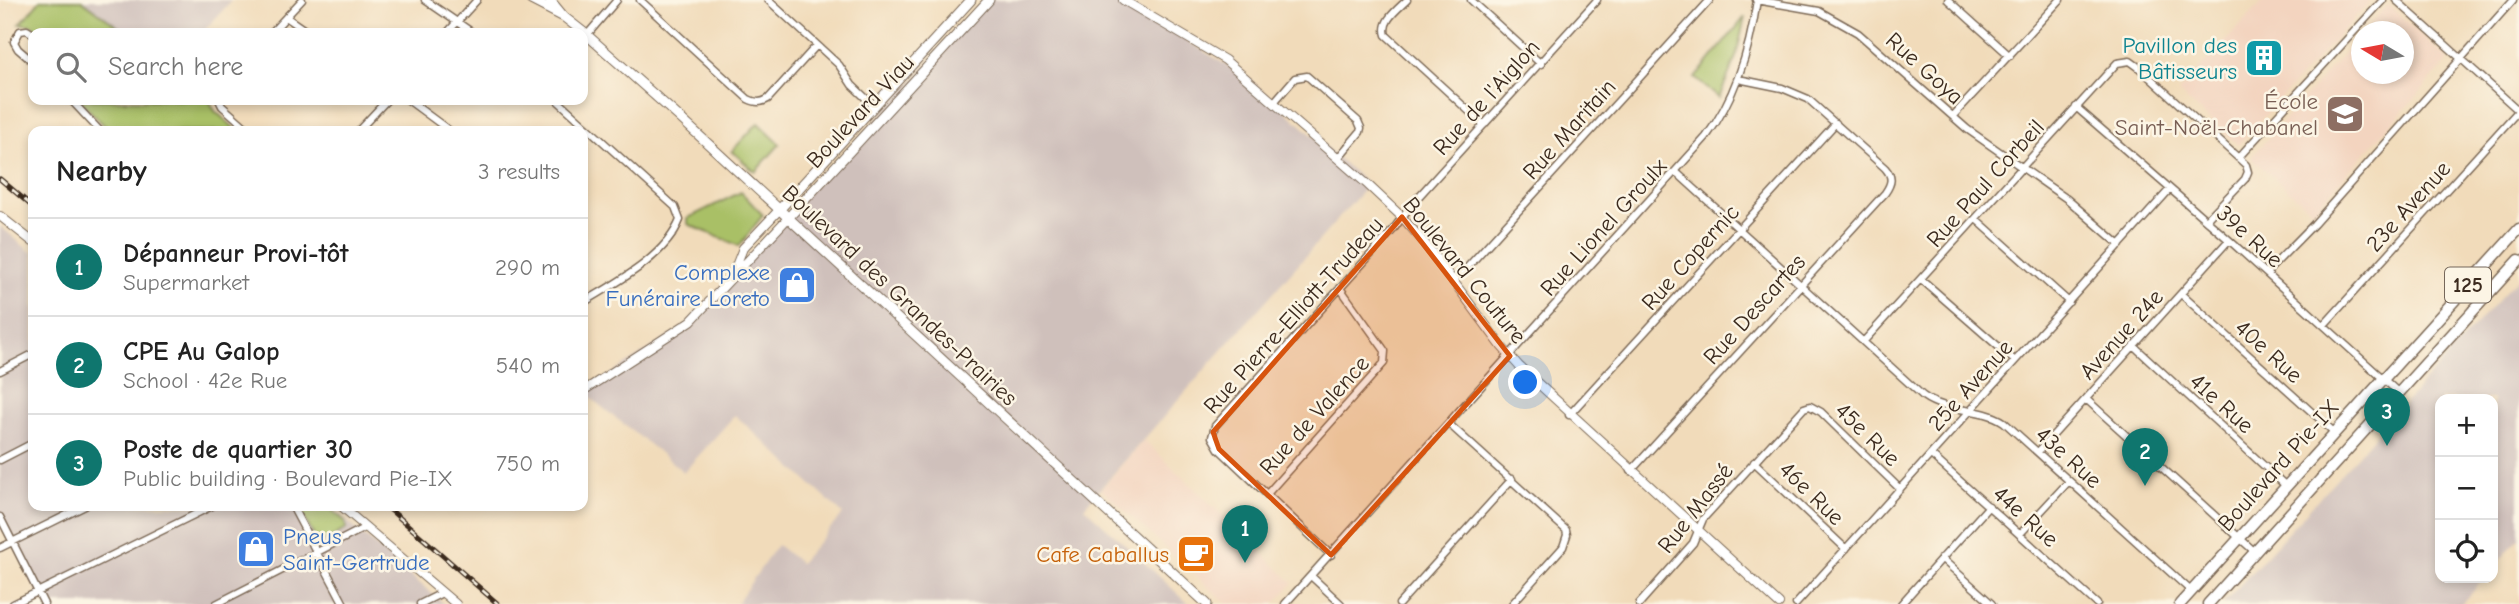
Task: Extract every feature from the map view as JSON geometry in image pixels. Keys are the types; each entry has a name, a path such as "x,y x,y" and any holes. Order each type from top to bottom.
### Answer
{"main road":[{"name":"Boulevard des Grandes-Prairies","path":"531,0 564,17 578,28"},
{"name":"Boulevard des Grandes-Prairies","path":"550,0 564,17"},
{"name":"Boulevard Viau","path":"779,209 971,0"},
{"name":"Boulevard Viau","path":"788,218 989,0"},
{"name":"Boulevard des Grandes-Prairies","path":"588,36 1208,604"},
{"name":"Boulevard Pie-IX","path":"2180,604 2519,229"},
{"name":"Boulevard Pie-IX","path":"2208,604 2519,260"}],"street":[{"path":"276,28 302,0"},
{"path":"425,0 466,28"},
{"path":"452,28 477,0"},
{"path":"588,34 617,0"},
{"path":"640,0 754,102 768,99 817,45"},
{"path":"768,0 839,65 852,85 874,106"},
{"name":"Boulevard Couture","path":"1123,0 1225,60 1338,158 1402,218 1510,356 1569,415 1779,604"},
{"path":"1406,0 1384,29 1389,40 1484,125"},
{"path":"1471,0 1541,64"},
{"name":"Rue Maritain","path":"1452,280 1473,261 1710,0"},
{"name":"Rue Lionel Groulx","path":"1285,604 1676,172 1713,127 1738,79 1749,43 1756,0"},
{"name":"Rue Goya","path":"1756,0 1806,7 1842,23 1874,46 1982,140 2022,167"},
{"path":"1948,0 2010,56"},
{"path":"1953,116 2060,0"},
{"path":"2206,220 2245,179 2248,169 2239,157 2383,0"},
{"path":"2396,0 2519,110"},
{"path":"2266,273 2314,224 2513,0"},
{"name":"Rue de l'Aiglon","path":"1402,218 1595,1"},
{"path":"286,17 302,28"},
{"path":"28,31 20,31 15,42 18,49 28,58"},
{"name":"Rue Paul Corbeil","path":"1864,341 2117,63 2130,61 2137,65 2239,157"},
{"path":"1275,101 1298,75 1307,76 1330,95 1362,128 1338,158"},
{"path":"1738,79 1796,92 1836,123"},
{"path":"76,105 95,126"},
{"path":"222,105 244,126"},
{"path":"363,126 382,105"},
{"path":"415,105 443,126"},
{"path":"563,105 586,126"},
{"name":"39e Rue","path":"2076,107 2399,393"},
{"name":"23e Avenue","path":"2324,325 2519,110"},
{"name":"Rue Descartes","path":"1631,471 1889,187 1890,174 1836,123"},
{"name":"Rue Copernic","path":"1569,415 1836,123"},
{"path":"588,128 675,207 680,220 674,231 645,263 588,300"},
{"path":"2022,167 2067,199 2120,245"},
{"name":"43e Rue","path":"1676,172 1930,401 1947,408 1998,418 2191,592"},
{"name":"25e Avenue","path":"1796,604 2170,189"},
{"name":"Boulevard Viau","path":"731,279 743,248 779,209"},
{"path":"0,216 28,238"},
{"name":"Boulevard Viau","path":"588,388 682,328 699,314 788,218"},
{"name":"Rue Pierre-Elliott-Trudeau","path":"1267,494 1219,449 1212,437 1219,420 1402,218"},
{"path":"1976,219 2069,302"},
{"name":"Avenue 24e","path":"2038,452 2229,240"},
{"path":"1921,279 2015,361"},
{"name":"Rue de Valence","path":"1267,494 1384,363 1385,351 1340,289"},
{"name":"40e Rue","path":"2181,294 2335,433"},
{"name":"41e Rue","path":"2134,346 2286,486"},
{"path":"0,371 28,357"},
{"path":"2086,399 2255,552"},
{"name":"Rue Massé","path":"1639,604 1693,543 1703,519 1798,413 1810,406"},
{"name":"45e Rue","path":"1810,406 1821,412 1853,441 1900,489"},
{"path":"1449,424 1563,525 1567,536 1563,547 1512,604"},
{"path":"0,460 28,446"},
{"name":"44e Rue","path":"1931,455 2097,604"},
{"name":"46e Rue","path":"1754,461 1846,549"},
{"path":"1399,604 1512,480"},
{"path":"2020,534 2069,481"},
{"path":"1267,494 1331,555"},
{"path":"1901,604 1989,506"},
{"path":"0,548 75,511"},
{"path":"13,604 202,511"},
{"path":"295,511 344,604"},
{"path":"347,511 456,604"},
{"path":"0,517 44,604"},
{"path":"216,604 366,527"},
{"path":"1941,558 1992,604"},
{"path":"1311,576 1341,604"},
{"path":"420,604 442,593"}],"highlighted area":[{"path":"1402,217 1510,356 1331,555 1219,449 1213,432"}],"shaded area":[{"path":"82,0 232,0 207,28 119,28"},
{"path":"988,0 1121,0 1252,81 1368,185 1084,507 1189,604 736,604 777,545 800,563 843,514 735,415 684,472 588,396 588,389 682,328"},
{"name":"École Saint-Noël-Chabanel","path":"2264,0 2371,0 2238,145 2178,92"},
{"name":"École Saint-Noël-Chabanel","path":"2388,5 2406,21 2373,21"},
{"name":"École Saint-Noël-Chabanel","path":"2414,28 2449,60 2313,211 2252,159 2351,45 2351,84 2414,84"},
{"path":"0,226 28,250 28,511 335,511 444,604 44,604 0,517"},
{"path":"2519,277 2519,538 2498,562 2498,394 2435,394 2435,583 2480,583 2461,604 2223,604"},
{"path":"1144,440 1293,583 1274,604 1227,604 1101,489"}],"green space":[{"path":"40,0 82,0 119,28 35,28 32,25 20,24"},
{"path":"1745,17 1736,57 1719,98 1695,78"},
{"path":"84,105 212,105 232,126 105,126"},
{"path":"758,123 780,144 755,172 732,151"},
{"path":"741,192 763,215 739,246 688,224 688,218"},
{"path":"301,511 333,511 345,521 346,529 321,543 317,542"}],"railway":[{"path":"0,179 28,203"},
{"path":"392,511 498,604"}],"place":[{"name":"Pavillon des Bâtisseurs","path":"2264,58"},
{"name":"École Saint-Noël-Chabanel","path":"2345,114"},
{"name":"Complexe Funéraire Loreto","path":"797,285"},
{"name":"Poste de quartier 30","path":"2387,446"},
{"name":"CPE Au Galop","path":"2145,486"},
{"name":"Pneus Saint-Gertrude","path":"256,549"},
{"name":"Cafe Caballus","path":"1196,554"},
{"name":"Dépanneur Provi-tôt","path":"1245,563"}]}
